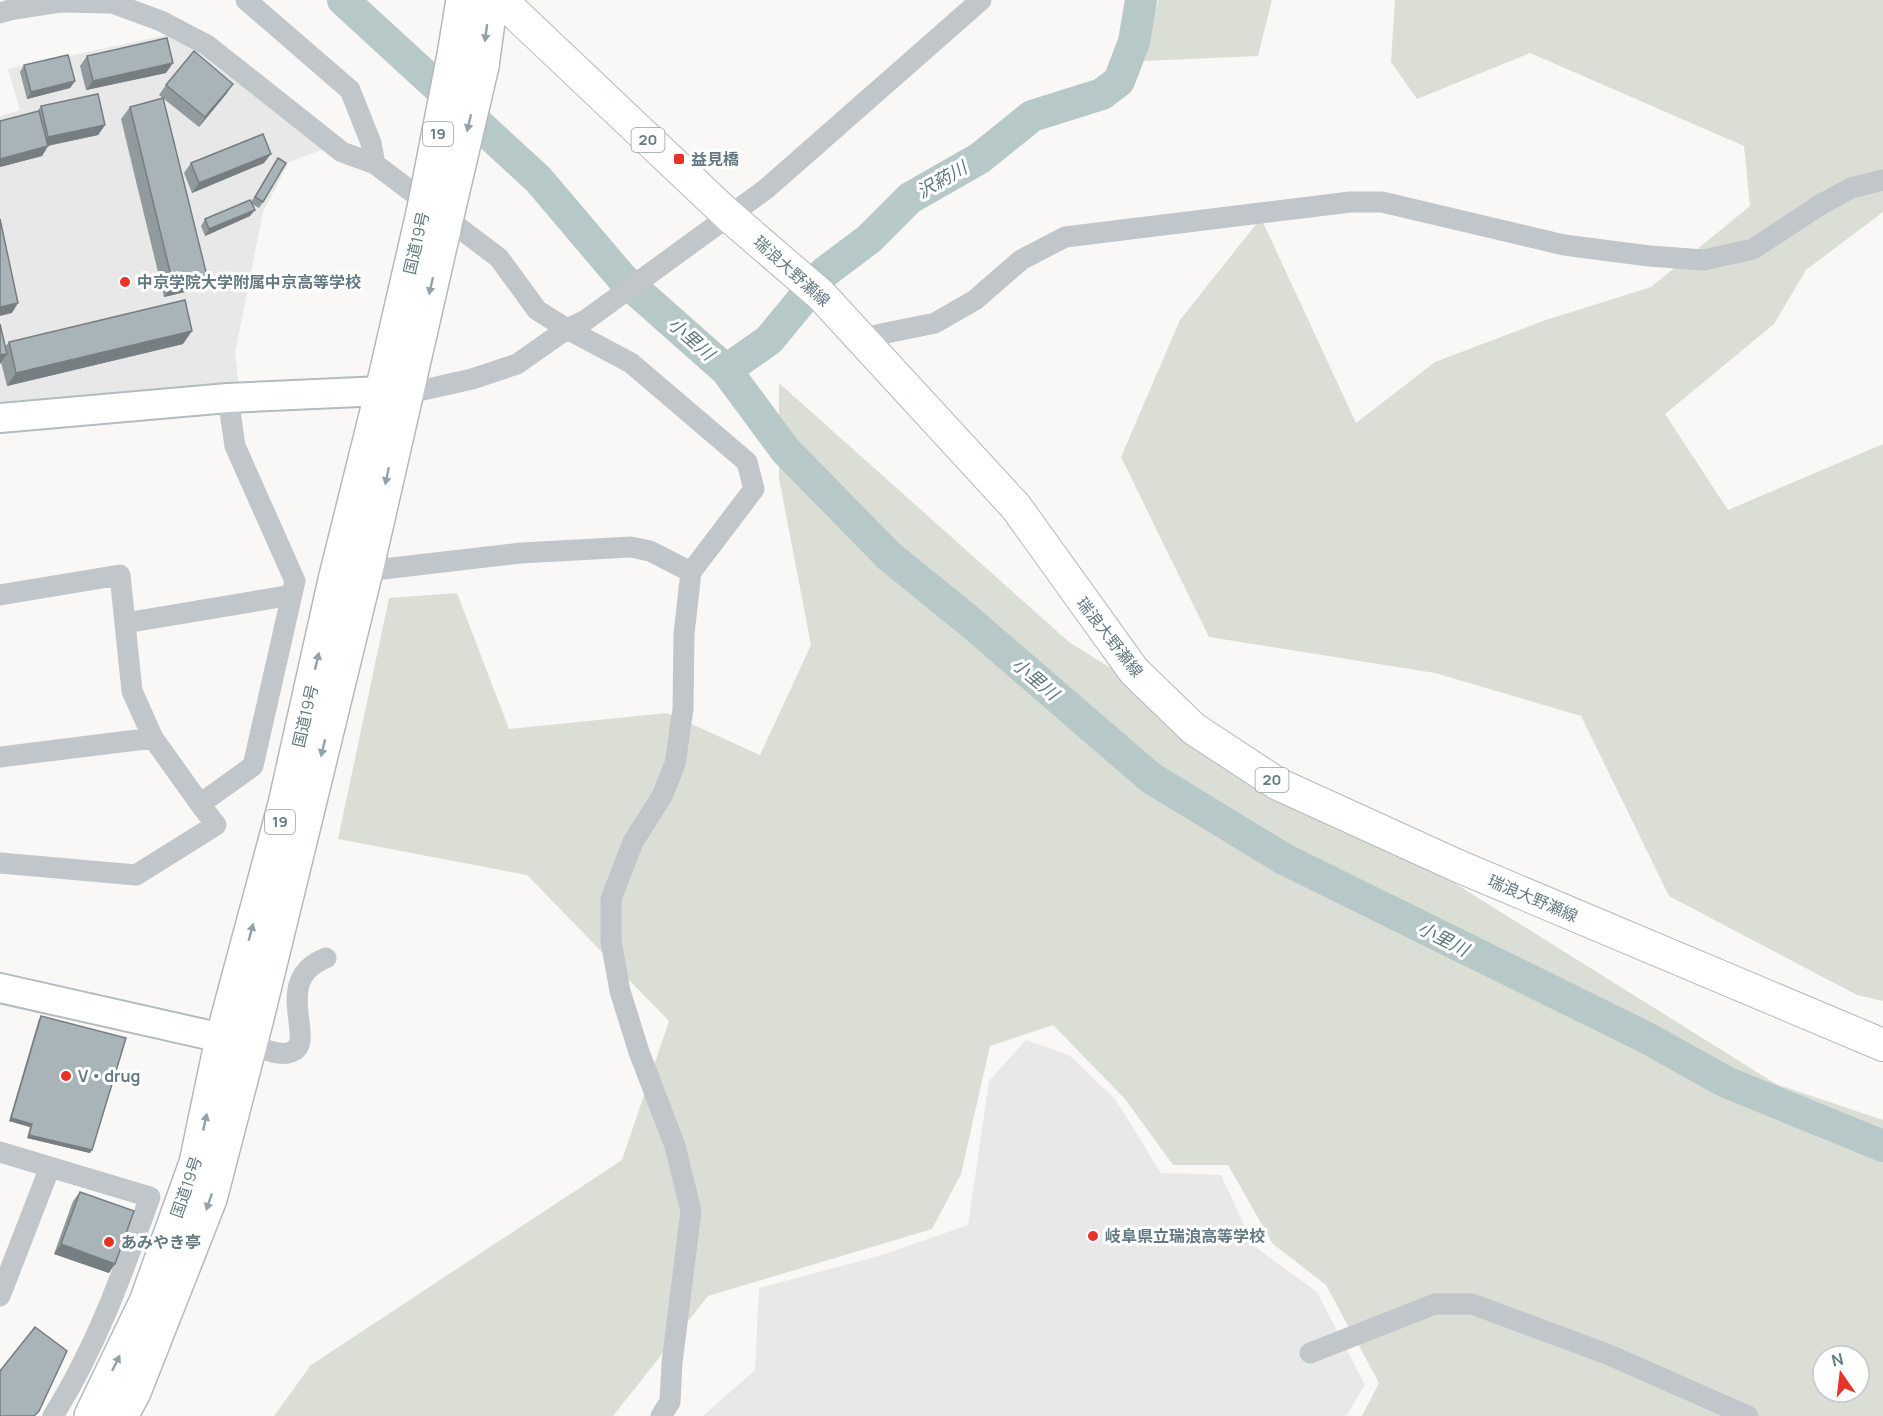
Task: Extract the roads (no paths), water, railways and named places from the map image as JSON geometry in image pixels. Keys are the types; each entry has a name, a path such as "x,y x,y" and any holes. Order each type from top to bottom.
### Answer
{"highway":[{"name":"国道19号","path":"463,0 468,61"},
{"name":"国道19号","path":"91,1416 146,1302 236,1042 366,571 394,392 468,61 490,0"},
{"name":"国道19号","path":"122,1416 134,1392 210,1199 236,1042 285,804 335,580 394,392"}],"main road":[{"name":"瑞浪大野瀬線","path":"501,0 728,215 810,285 862,338 1016,507 1134,671 1194,729 1278,783 1448,862 1883,1045"}],"street":[{"path":"246,0 350,90 371,143 375,164"},
{"path":"0,418 228,398 394,392 472,379 517,364 678,254 766,189 981,0"},
{"path":"0,13 61,2 112,3 161,21 207,45 342,152 375,164 499,258 537,310 576,325 631,363 747,462 754,489 691,572 684,633 683,709 675,764 662,796 633,842 611,899 611,941 620,991 639,1052 675,1146 691,1211 673,1352 670,1402 661,1416"},
{"path":"862,338 934,323 975,300 1021,260 1065,237 1350,202 1382,202 1564,244 1649,256 1704,260 1754,249 1851,188 1883,180"},
{"path":"200,804 253,766 295,581 235,446 228,398"},
{"path":"366,571 520,553 631,547 650,551 691,572"},
{"path":"0,594 120,575 132,691 153,738 216,825 136,875 0,862"},
{"path":"125,623 292,595"},
{"path":"0,757 153,738"},
{"path":"0,988 285,1053 293,1052 300,1040 297,994 299,980 305,970 326,958"},
{"path":"0,1152 150,1197 115,1296 65,1397 52,1416"},
{"path":"0,1296 50,1167"},
{"path":"1310,1353 1435,1304 1472,1304 1607,1354 1748,1416"}],"waterway":[{"name":"小里川","path":"343,0 538,179 622,278 726,370 786,451 889,556 969,621 1151,778 1284,859 1647,1038 1726,1082 1883,1146"},
{"name":"沢葯川","path":"726,370 769,340 825,272 869,239 910,198 980,158 1032,116 1102,94 1119,81 1134,42 1141,0"}],"place":[{"name":"益見橋","path":"679,159"},
{"name":"中京学院大学附属中京高等学校","path":"125,282"},
{"name":"V・drug","path":"66,1076"},
{"name":"岐阜県立瑞浪高等学校","path":"1093,1236"},
{"name":"あみやき亭","path":"109,1242"}]}
